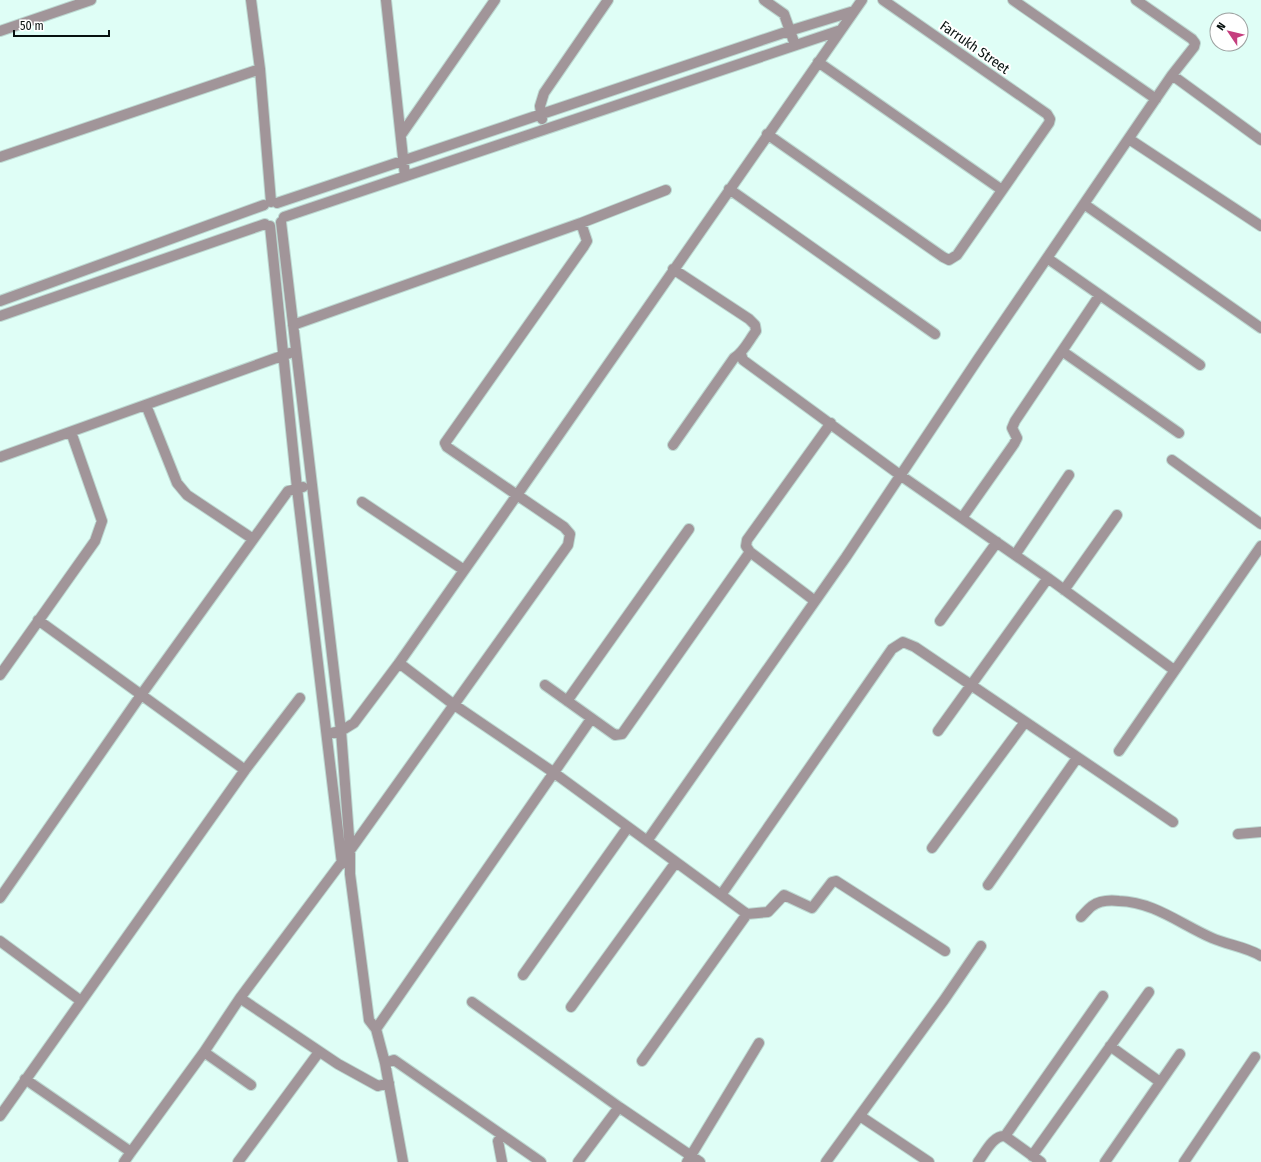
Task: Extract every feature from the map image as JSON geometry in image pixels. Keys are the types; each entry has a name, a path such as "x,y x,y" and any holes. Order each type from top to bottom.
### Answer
{"street":[{"path":"0,32 91,0"},
{"path":"251,0 260,69 271,203"},
{"path":"386,0 405,176"},
{"path":"401,135 495,0"},
{"path":"545,129 540,114 541,98 608,0"},
{"path":"764,0 784,14 795,46"},
{"name":"Farrukh Street","path":"883,0 1047,114 1050,119 1049,123 1002,190"},
{"path":"1013,0 1156,99"},
{"path":"647,841 842,563 1047,258 1172,75 1194,47 1195,43 1192,39 1136,0"},
{"path":"327,734 341,731 354,723 399,664 860,1"},
{"path":"0,301 271,203 789,31 854,11"},
{"path":"0,316 268,225 276,225 282,219 405,176 841,30"},
{"path":"768,134 949,260 957,255 1002,190 818,62"},
{"path":"0,157 260,69"},
{"path":"1172,75 1261,140"},
{"path":"1129,139 1261,226"},
{"path":"729,189 934,334"},
{"path":"293,325 581,223 666,190"},
{"path":"271,203 283,209 282,219 293,325 341,731 350,850 350,874 369,1020 376,1029 385,1063 403,1162"},
{"path":"271,203 260,211 260,218 268,225 284,354 297,488 341,863 350,874"},
{"path":"1084,204 1261,328"},
{"path":"124,1162 204,1052 240,998 341,863 453,704 568,545 570,534 564,527 447,447 445,443 584,246 587,241 581,223"},
{"path":"1047,258 1099,296 1200,365"},
{"path":"673,269 755,325 756,330 744,346 741,354 743,360 900,475 1048,578 1174,670"},
{"path":"962,518 1014,444 1017,438 1012,428 1015,421 1099,296"},
{"path":"1062,351 1179,433"},
{"path":"0,457 284,354 296,352"},
{"path":"673,445 734,358 741,354"},
{"path":"146,405 177,483 180,487 187,495 253,539"},
{"path":"811,598 750,552 746,546 747,540 831,423"},
{"path":"0,674 95,542 102,522 71,432"},
{"path":"1172,460 1261,524"},
{"path":"1015,555 1069,475"},
{"path":"0,898 141,694 288,491 312,485"},
{"path":"362,502 464,570"},
{"path":"1064,590 1117,515"},
{"path":"567,701 689,529"},
{"path":"940,621 997,542"},
{"path":"1119,751 1261,546"},
{"path":"544,685 615,735 622,734 750,552"},
{"path":"938,731 972,686 1048,578"},
{"path":"38,620 245,770"},
{"path":"721,895 892,649 903,642 915,647 1173,822"},
{"path":"399,664 453,704 553,772 747,914 768,912 784,895 812,908 832,882 836,880 945,951"},
{"path":"0,1116 245,770 300,698"},
{"path":"376,1029 591,719"},
{"path":"932,848 1025,722"},
{"path":"988,885 1077,758"},
{"path":"523,975 628,827"},
{"path":"1238,834 1261,832"},
{"path":"571,1006 676,862"},
{"path":"1081,917 1092,905 1109,900 1135,901 1158,909 1190,928 1219,941 1261,956"},
{"path":"642,1061 747,914"},
{"path":"0,941 81,1001"},
{"path":"826,1162 981,946"},
{"path":"1032,1156 1149,992"},
{"path":"1005,1136 1103,996"},
{"path":"240,998 319,1052 378,1086 389,1083"},
{"path":"472,1002 689,1159 700,1162"},
{"path":"689,1159 759,1043"},
{"path":"1110,1046 1160,1082"},
{"path":"204,1052 250,1085"},
{"path":"238,1162 319,1052"},
{"path":"1105,1162 1180,1054"},
{"path":"1184,1162 1256,1057"},
{"path":"385,1063 394,1060 541,1162"},
{"path":"26,1079 131,1152"},
{"path":"578,1162 619,1107"},
{"path":"860,1116 928,1162"},
{"path":"978,1162 995,1138 1000,1135 1005,1136 1041,1162"},
{"path":"502,1136 498,1141 502,1162"}]}
